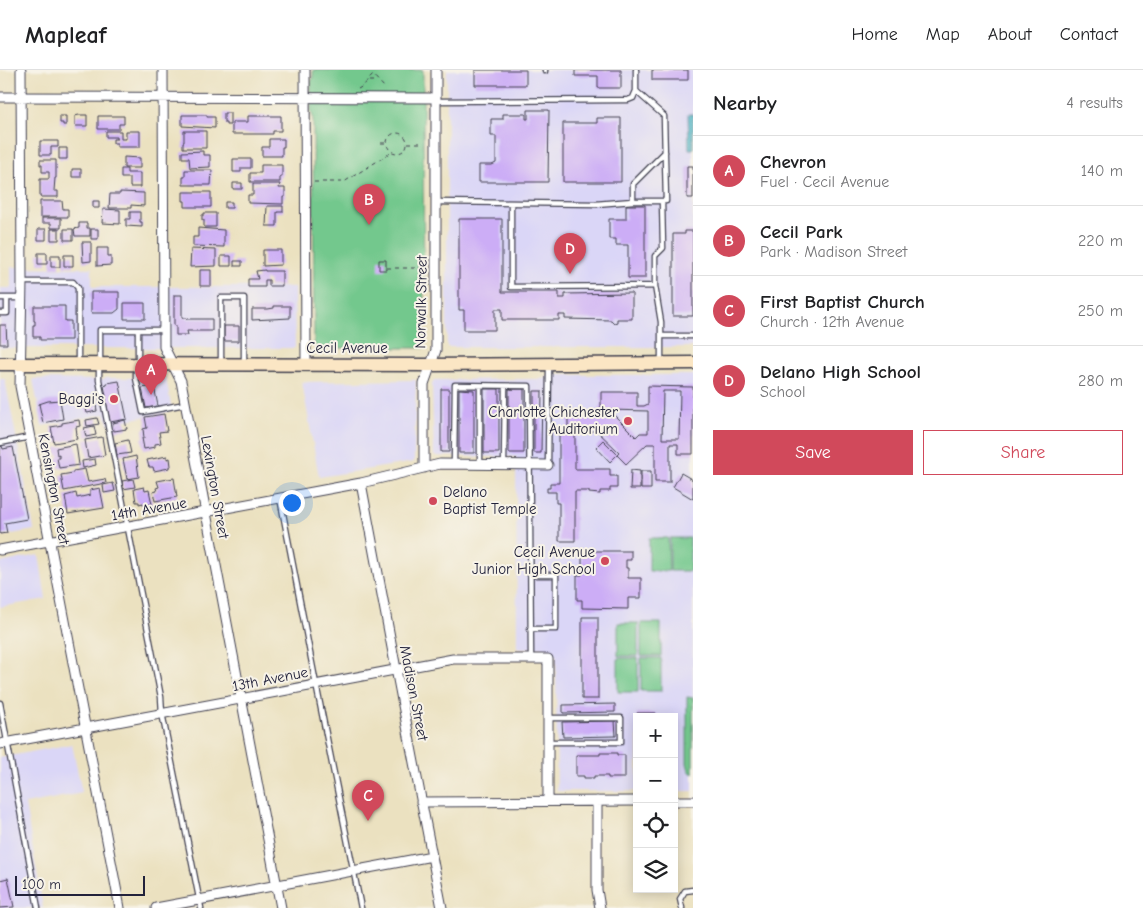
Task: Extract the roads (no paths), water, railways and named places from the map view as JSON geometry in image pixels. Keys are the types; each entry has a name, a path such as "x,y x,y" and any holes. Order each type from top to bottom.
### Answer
{"main road":[{"name":"Cecil Avenue","path":"0,364 430,365 693,362"}],"street":[{"name":"Kensington Street","path":"20,70 22,282 20,386 120,908"},
{"name":"Lexington Street","path":"163,70 164,347 181,381 281,908"},
{"path":"305,70 306,364"},
{"name":"Norwalk Street","path":"424,468 424,384 436,350 436,70"},
{"path":"0,97 436,100"},
{"path":"361,483 440,464 504,465 529,460 548,465"},
{"name":"14th Avenue","path":"0,550 361,483"},
{"name":"Madison Street","path":"361,483 442,908"},
{"name":"13th Avenue","path":"4,743 452,659 548,659 548,718"},
{"path":"548,718 548,801"},
{"path":"597,801 597,890 600,908"},
{"path":"422,802 633,801"},
{"path":"678,801 693,801"},
{"path":"156,908 200,904 277,885 432,856"}],"lane":[{"path":"436,100 628,100 634,98 636,91 636,70"},
{"path":"436,202 596,204 666,201 664,116 636,91"},
{"path":"633,201 633,184 665,152"},
{"path":"661,363 661,322 654,286 654,256 663,248 662,201"},
{"path":"511,203 511,287 654,286"},
{"path":"22,282 73,282 78,288 78,364"},
{"path":"0,298 21,298"},
{"path":"0,313 7,313 7,298"},
{"path":"222,364 221,298 244,298 244,364"},
{"path":"163,330 100,330 98,376 200,904"},
{"path":"138,330 136,378 142,412 185,404"},
{"path":"661,336 693,336"},
{"path":"548,465 549,364"},
{"path":"454,464 454,385 529,386 531,659"},
{"path":"480,386 480,465"},
{"path":"504,465 505,386"},
{"path":"0,443 30,438"},
{"path":"280,498 352,871 361,908"},
{"path":"530,575 556,575 556,629 530,629"},
{"path":"0,703 4,743 38,908"},
{"path":"548,718 621,718 621,742 548,742"},
{"path":"682,908 680,898 685,891 693,890"}],"water":[{"path":"688,114 693,114 693,149 689,149"}],"place":[{"name":"Cecil Park","path":"369,225"},
{"name":"Delano High School","path":"570,274"},
{"name":"Chevron","path":"151,395"},
{"name":"Baggi's","path":"114,399"},
{"name":"Charlotte Chichester Auditorium","path":"628,421"},
{"name":"Delano Baptist Temple","path":"433,501"},
{"name":"Cecil Avenue Junior High School","path":"605,561"},
{"name":"First Baptist Church","path":"368,821"}]}
